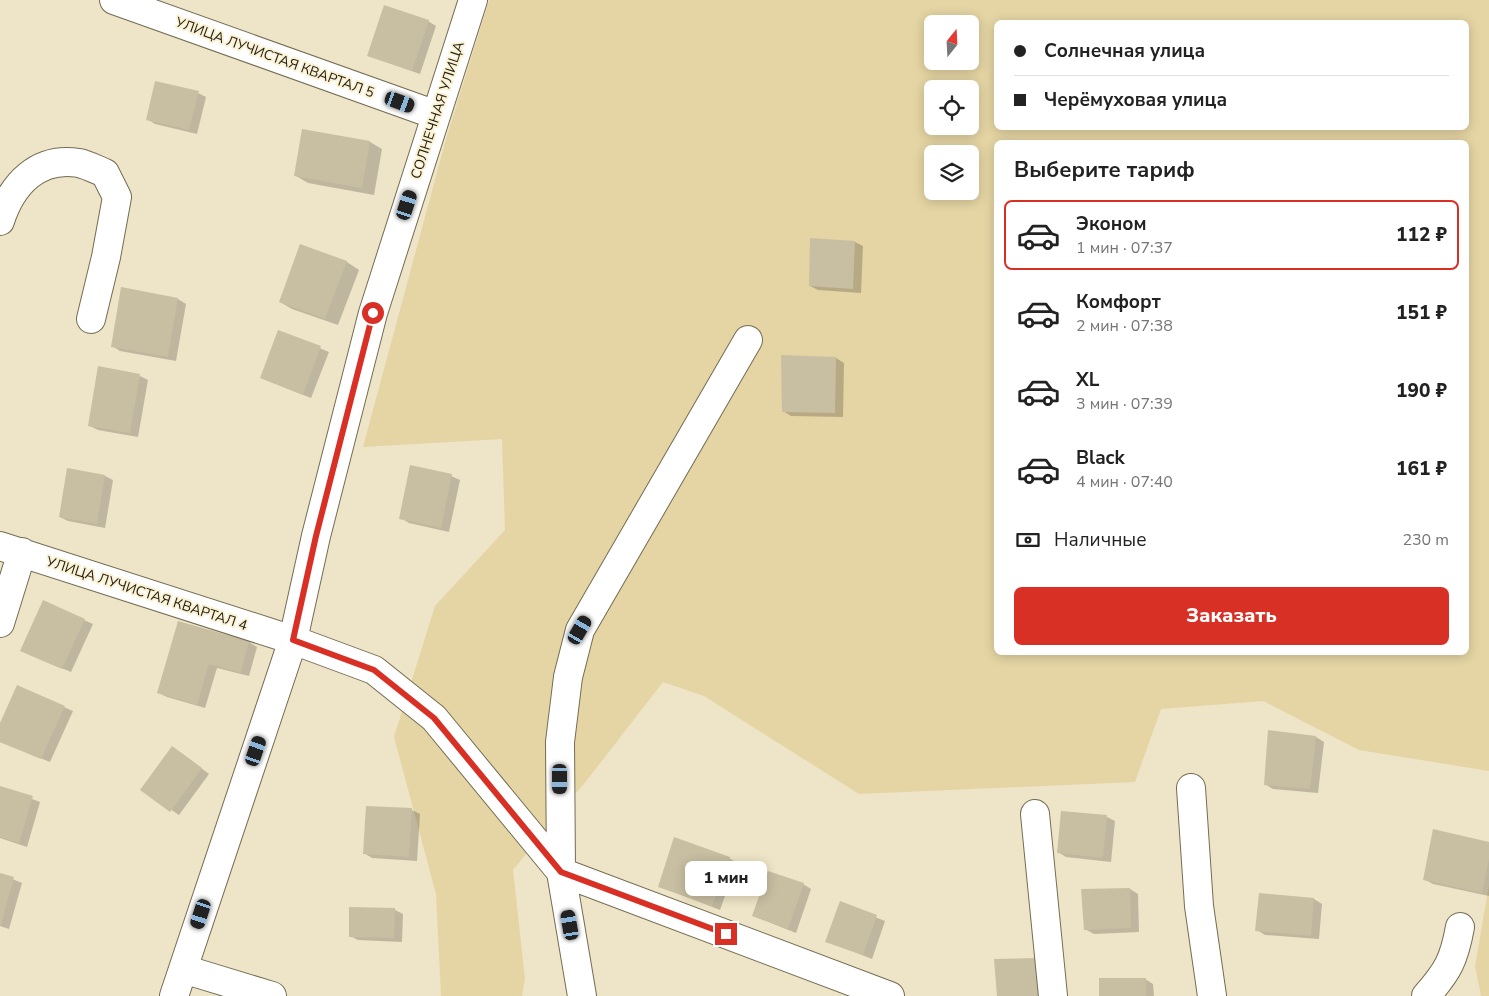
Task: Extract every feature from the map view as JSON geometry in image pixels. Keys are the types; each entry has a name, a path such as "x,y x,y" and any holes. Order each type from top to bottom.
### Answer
{"street":[{"name":"УЛИЦА ЛУЧИСТАЯ КВАРТАЛ 5","path":"114,0 436,115"},
{"name":"СОЛНЕЧНАЯ УЛИЦА","path":"174,996 293,640 316,536 373,313 473,0"},
{"path":"0,221 6,203 22,181 46,164 79,163 105,173 117,197 106,257 91,319"},
{"path":"582,996 561,872 560,742 568,677 580,630 748,340"},
{"name":"УЛИЦА ЛУЧИСТАЯ КВАРТАЛ 4","path":"11,549 293,640 374,670 434,718 561,872"},
{"path":"0,623 11,549"},
{"path":"1192,788 1199,906 1212,996"},
{"path":"1035,814 1052,996"},
{"path":"561,872 890,996"},
{"path":"1426,996 1444,976 1455,953 1460,927"},
{"path":"183,969 272,996"}],"shaded area":[{"path":"489,0 1489,0 1489,771 1359,750 1263,701 1161,709 1135,782 859,794 704,696 663,682 587,780 513,870 525,979 522,996 441,996 436,894 394,737 435,606 505,530 502,439 363,447 446,139"},
{"path":"1489,885 1489,996 1481,996 1475,966"}],"building":[{"path":"384,5 429,20 412,71 367,56"},
{"path":"155,81 199,91 189,130 146,120"},
{"path":"302,129 370,141 362,188 294,176"},
{"path":"810,238 855,241 853,289 809,286"},
{"path":"300,244 347,261 325,319 279,302"},
{"path":"121,287 178,298 168,357 111,347"},
{"path":"278,330 321,346 303,395 260,378"},
{"path":"781,355 836,357 835,413 782,412"},
{"path":"98,366 140,374 130,433 88,426"},
{"path":"410,465 452,474 441,528 399,519"},
{"path":"67,468 105,475 97,524 59,517"},
{"path":"43,600 85,619 62,669 20,651"},
{"path":"178,621 249,641 241,673 209,664 197,705 157,693"},
{"path":"17,685 65,706 41,759 0,742 0,723"},
{"path":"1268,730 1316,736 1310,789 1264,785"},
{"path":"172,746 202,768 170,812 140,790"},
{"path":"0,786 33,796 19,843 0,837"},
{"path":"366,806 412,808 409,857 363,854"},
{"path":"1061,811 1107,815 1103,858 1057,853"},
{"path":"1433,829 1489,842 1489,859 1482,893 1423,880"},
{"path":"674,837 730,857 712,906 658,887"},
{"path":"768,871 804,883 788,929 752,916"},
{"path":"0,873 14,877 1,925 0,925"},
{"path":"1130,888 1131,928 1084,930 1081,889"},
{"path":"1259,893 1314,898 1311,936 1255,931"},
{"path":"840,901 877,915 863,955 825,942"},
{"path":"349,907 395,908 394,938 349,937"},
{"path":"1036,958 1038,996 997,996 994,959"},
{"path":"1099,978 1146,978 1146,996 1099,996"}],"route":[{"path":"373,313 316,536 293,640 374,670 434,718 561,872 726,934"}]}
